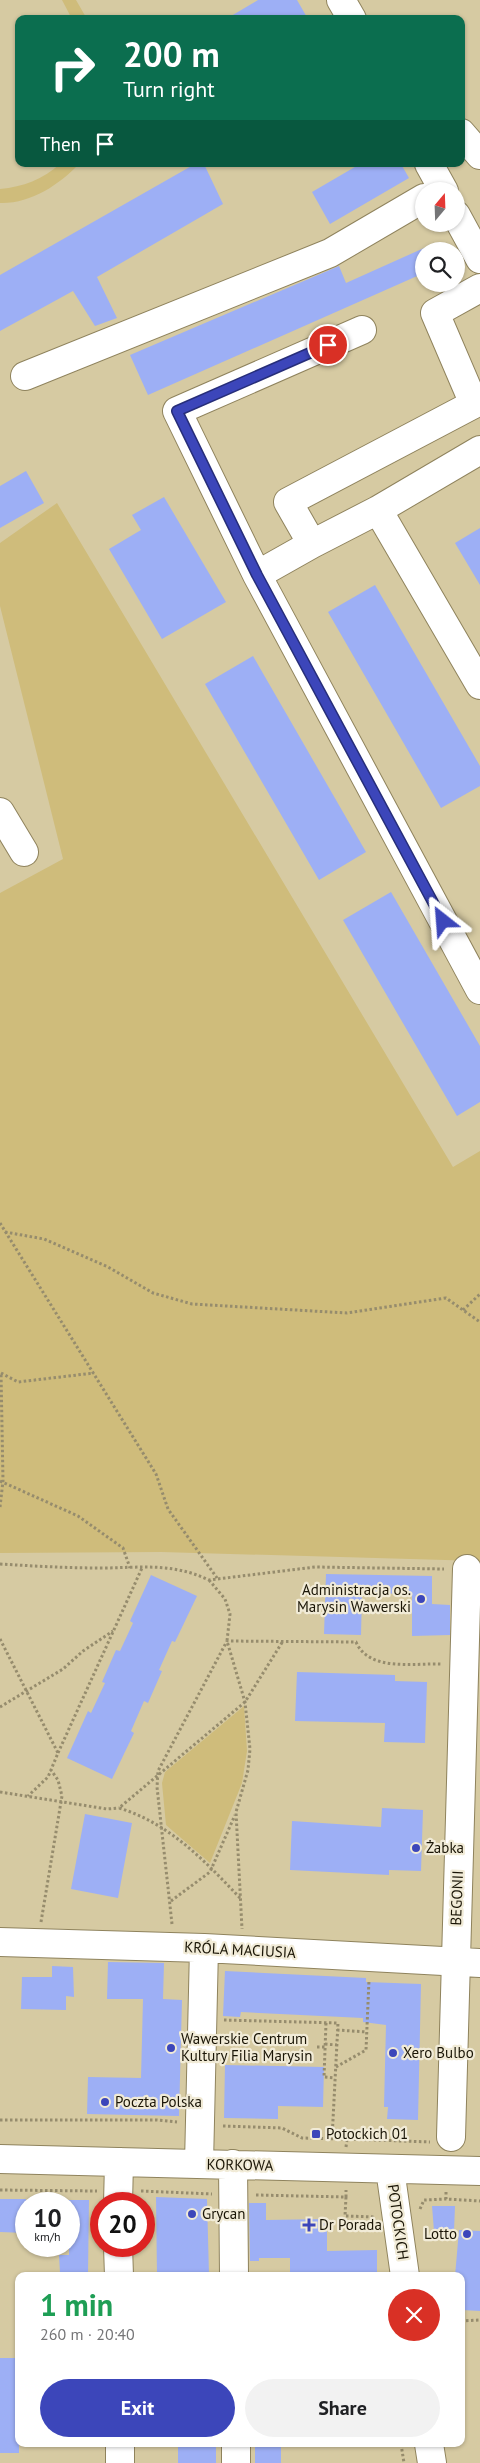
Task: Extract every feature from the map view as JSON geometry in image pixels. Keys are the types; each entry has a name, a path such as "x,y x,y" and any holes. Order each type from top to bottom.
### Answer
{"street":[{"path":"341,0 350,15"},
{"path":"465,138 480,155"},
{"path":"430,167 434,182"},
{"path":"25,376 330,253 415,204"},
{"path":"465,231 480,259"},
{"path":"312,544 288,502 477,402 435,313 480,288"},
{"path":"362,330 177,411 257,575 480,990"},
{"path":"257,575 378,510 480,450"},
{"path":"378,510 480,685"},
{"path":"0,812 24,852"},
{"name":"BEGONII","path":"451,2137 468,1963 467,1569"},
{"name":"KRÓLA MACIUSIA","path":"0,1942 204,1948 468,1963"},
{"path":"199,2164 204,1948"},
{"name":"KORKOWA","path":"0,2159 480,2171"},
{"path":"118,2192 119,2162"},
{"path":"232,2164 234,2272"},
{"name":"POTOCKICH","path":"390,2169 405,2272"},
{"path":"118,2257 119,2272"},
{"path":"120,2447 120,2463"},
{"path":"236,2447 236,2463"},
{"path":"430,2447 432,2463"}],"path":[{"path":"0,1223 156,1474 168,1509 217,1579"},
{"path":"5,1232 44,1239 108,1267 153,1293 192,1304 347,1313 446,1298 480,1322"},
{"path":"463,1310 480,1294"},
{"path":"0,1507 1,1373 18,1382 94,1374"},
{"path":"1,1481 78,1516 123,1548 130,1568"},
{"path":"0,1564 52,1568 170,1567 209,1580 314,1567 467,1569"},
{"path":"28,1796 41,1786 51,1770 142,1568"},
{"path":"173,1947 157,1777 160,1767 227,1641 230,1614 225,1598 209,1580"},
{"path":"0,1707 63,1669 83,1651 114,1630"},
{"path":"0,1639 58,1753"},
{"path":"119,1808 245,1702 284,1640"},
{"path":"227,1641 356,1642 360,1652 377,1662 448,1665"},
{"path":"170,1901 212,1868 236,1812 248,1770 250,1750 245,1702 227,1641"},
{"path":"41,1943 42,1915 61,1802 61,1792 51,1770"},
{"path":"0,1792 108,1809 119,1808 140,1815 161,1826 212,1868 240,1898"},
{"path":"236,1812 242,1934"},
{"path":"335,2067 366,2050 369,1975"},
{"path":"219,2020 338,2023 332,2139"},
{"path":"326,2023 324,2077 335,2078"},
{"path":"337,2030 367,2032"},
{"path":"317,2047 337,2045"},
{"path":"0,2120 157,2120 200,2125 282,2128 302,2138 347,2139"},
{"path":"346,2197 345,2216 379,2217"},
{"path":"418,2217 424,2200 446,2199"},
{"path":"465,2321 480,2320"},
{"path":"401,2447 404,2463"}],"shaded area":[{"path":"62,0 76,0 85,15 70,15"},
{"path":"56,167 76,167 53,186 33,197 0,203 0,189 17,186 47,174"},
{"path":"57,503 453,1167 480,1151 480,1561 161,1552 0,1553 0,893 63,859 0,606 0,543"},
{"path":"244,1706 247,1751 242,1783 210,1863 166,1825 162,1783 165,1772"}],"building":[{"path":"258,0 297,0 306,15 233,15"},
{"path":"190,167 205,167 223,204 97,277 117,318 95,326 73,291 0,331 0,275"},
{"path":"355,167 403,167 409,178 330,224 312,192"},
{"path":"415,252 415,277 148,395 130,355 339,266 346,283"},
{"path":"26,471 44,503 0,528 0,486"},
{"path":"164,497 226,602 162,639 109,549 141,530 132,515"},
{"path":"480,528 480,585 455,543"},
{"path":"375,585 480,766 480,786 441,808 328,612"},
{"path":"253,656 366,852 319,880 205,684"},
{"path":"391,892 480,1046 480,1102 457,1116 343,920"},
{"path":"326,1574 432,1576 432,1604 450,1605 450,1635 412,1636 412,1594 362,1593 361,1635 324,1634"},
{"path":"151,1575 197,1596 175,1642 172,1641 159,1670 162,1671 148,1703 144,1701 131,1731 134,1733 112,1779 67,1758 88,1711 91,1713 105,1683 102,1682 116,1650 120,1651 133,1623 130,1621"},
{"path":"297,1672 395,1675 395,1681 427,1682 425,1743 384,1742 385,1723 295,1721"},
{"path":"382,1808 423,1810 421,1871 389,1870 389,1875 290,1870 292,1821 381,1827"},
{"path":"85,1814 132,1823 118,1898 71,1889"},
{"path":"108,1962 164,1963 163,1999 182,2000 179,2116 87,2114 88,2077 141,2078 143,1999 107,1999"},
{"path":"52,1966 73,1967 74,1997 66,1996 66,2010 21,2009 22,1977 52,1977"},
{"path":"225,1971 366,1978 366,1982 421,1984 418,2120 387,2119 388,2107 384,2107 386,2025 363,2022 363,2018 241,2012 240,2017 223,2016"},
{"path":"225,2065 324,2067 323,2107 278,2106 278,2119 224,2118"},
{"path":"156,2197 207,2199 209,2272 157,2272"},
{"path":"0,2199 15,2199 15,2233 0,2232"},
{"path":"80,2200 89,2200 88,2272 60,2272 59,2257 80,2257"},
{"path":"249,2203 266,2203 266,2220 327,2219 327,2251 377,2250 377,2272 290,2272 290,2258 259,2258 259,2261 250,2261"},
{"path":"432,2206 455,2206 454,2231 434,2231"},
{"path":"459,2230 480,2231 480,2311 465,2310 465,2272 455,2272"},
{"path":"0,2358 15,2358 15,2447 19,2447 19,2453 0,2453"},
{"path":"178,2447 216,2447 216,2463 178,2463"},
{"path":"255,2447 281,2447 281,2463 255,2463"}],"place":[{"name":"Administracja os. Marysin Wawerski","path":"421,1599"},
{"name":"Żabka","path":"416,1848"},
{"name":"Wawerskie Centrum Kultury Filia Marysin","path":"171,2048"},
{"name":"Xero Bulbo","path":"393,2053"},
{"name":"Poczta Polska","path":"105,2102"},
{"name":"Potockich 01","path":"316,2134"},
{"name":"Grycan","path":"192,2214"},
{"name":"Dr Porada","path":"309,2225"},
{"name":"Lotto","path":"467,2234"}],"route":[{"path":"328,345 177,411 257,575 443,921"}]}
